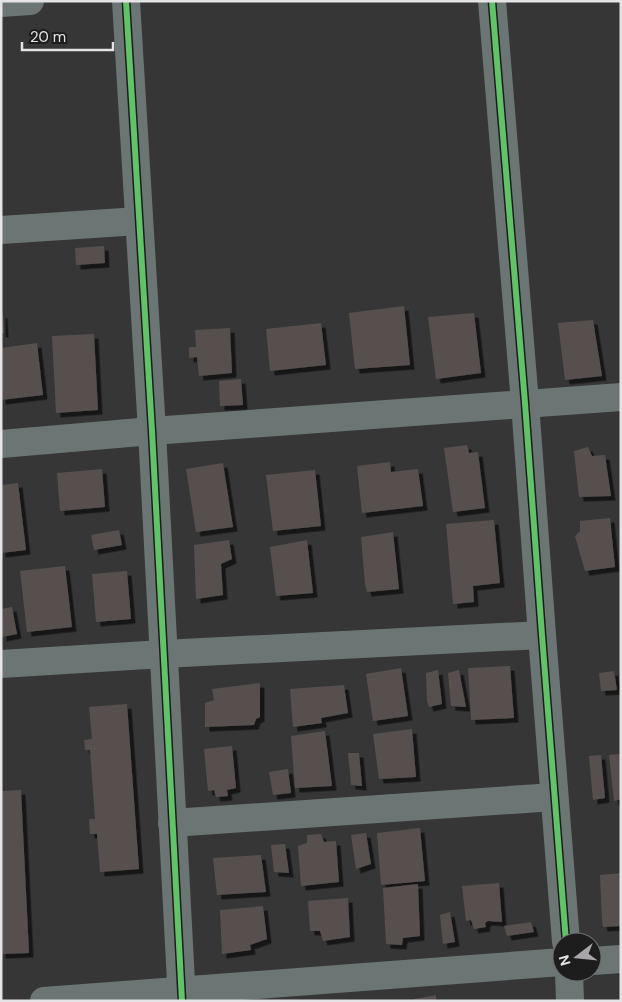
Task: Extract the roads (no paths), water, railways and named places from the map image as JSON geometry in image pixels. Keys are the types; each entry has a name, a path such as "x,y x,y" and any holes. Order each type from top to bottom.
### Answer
{"street":[{"path":"1,3 30,1"},
{"path":"126,1 152,431 182,996"},
{"path":"492,1 565,932"},
{"path":"1,230 139,221"},
{"path":"1,444 152,431 621,397"},
{"path":"1,664 542,635"},
{"path":"172,823 554,796"},
{"path":"602,960 621,959"},
{"path":"44,1001 182,996 552,963"},
{"path":"569,982 570,1001"}]}
